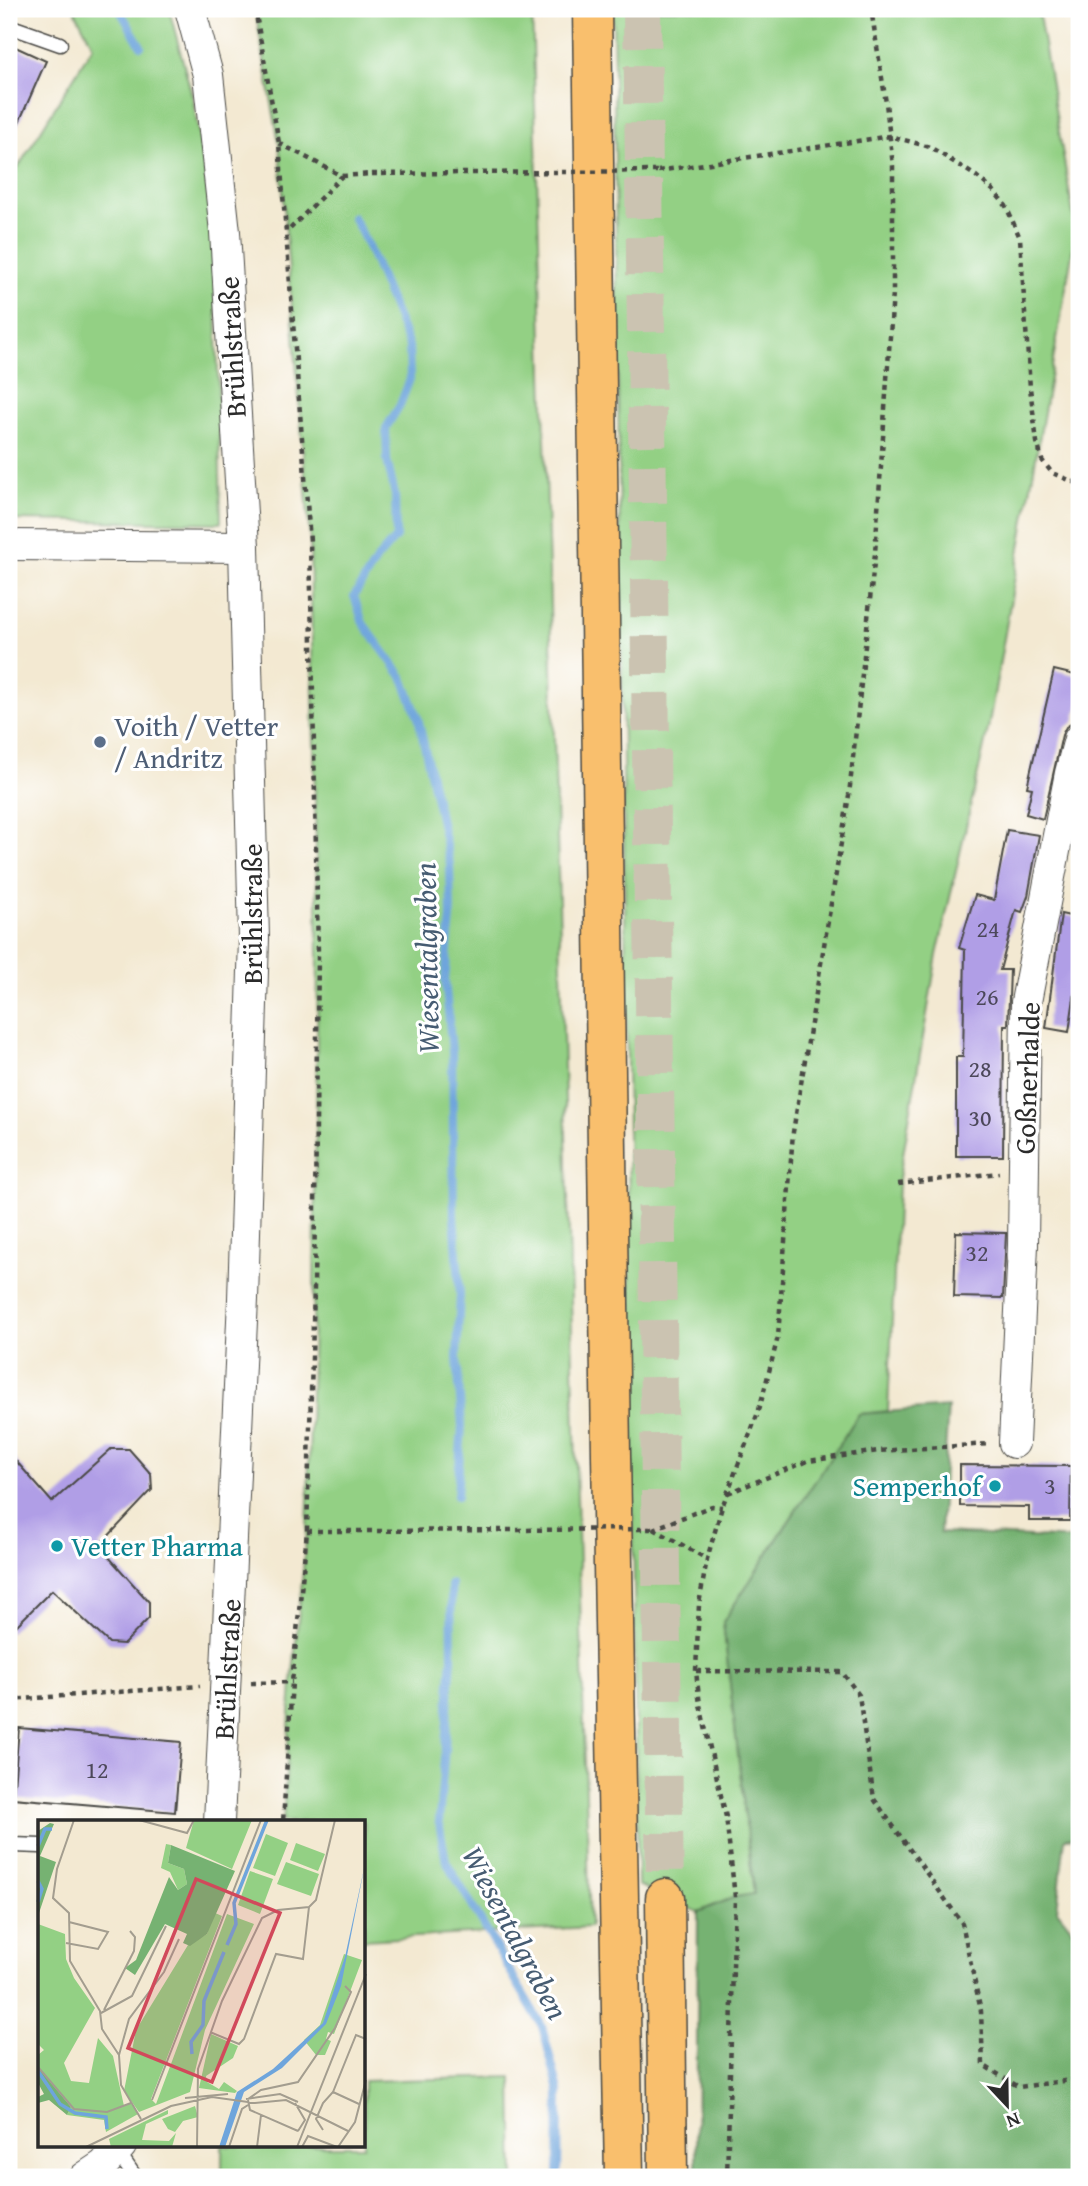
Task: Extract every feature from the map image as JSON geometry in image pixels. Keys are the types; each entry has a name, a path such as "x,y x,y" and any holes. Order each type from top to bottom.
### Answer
{"highway":[{"path":"592,9 611,1469 624,2177"},
{"path":"665,1898 668,2177"}],"street":[{"name":"Brühlstraße","path":"190,9 208,75 224,219 244,547 254,938 243,1298 219,1820"},
{"path":"9,545 244,547"},
{"name":"Goßnerhalde","path":"1015,1433 1027,1002 1070,772 1079,739"},
{"path":"85,2177 103,2165 119,2148"}],"lane":[{"path":"9,26 60,44"},
{"path":"13,1845 38,1846"},
{"path":"119,2148 135,2177"}],"path":[{"path":"255,9 279,143 310,541 318,954 314,1289 307,1531 292,1682 283,1820"},
{"path":"727,2177 735,1897 726,1817 700,1705 695,1671 699,1604 707,1559 722,1507 759,1410 778,1337 793,1132 849,795 875,553 893,293 893,166 871,9"},
{"path":"279,143 342,176 657,171 890,136 930,147 956,162 994,191 1006,206 1020,238 1030,388 1037,442 1042,460 1052,473 1079,484"},
{"path":"287,232 342,176"},
{"path":"898,1184 1024,1171"},
{"path":"727,1493 808,1461 1015,1433"},
{"path":"307,1531 653,1529 712,1506 722,1507"},
{"path":"653,1529 707,1559"},
{"path":"695,1671 842,1672 859,1695 874,1799 962,1923 981,2011 983,2065 1019,2087 1079,2079"},
{"path":"9,1700 227,1684 292,1682"}],"green space":[{"path":"74,9 169,9 193,99 215,233 221,523 9,520 9,182 93,46"},
{"path":"255,9 532,9 590,1927 366,1940 366,1820 283,1820 292,1682 307,1531 314,1289 318,954 310,541 279,143"},
{"path":"613,9 1038,9 1076,231 988,729 937,955 898,1184 888,1411 859,1414 723,1622 754,1895 735,1897 698,1912 638,1885"},
{"path":"948,1407 940,1533 1079,1539 1079,1837 1065,1838 1057,1910 1079,1938 1079,2177 696,2177 698,1912 735,1897 754,1894 723,1622 859,1414"},
{"path":"512,2077 514,2177 222,2177 222,2148 366,2148 366,2081"}],"building":[{"path":"9,44 46,61 9,145"},
{"path":"1054,670 1079,676 1079,700 1074,722 1066,727 1062,735 1043,819 1026,814 1032,788 1027,787"},
{"path":"1007,830 1039,835 1028,896 1022,912 1016,910 1000,970 1010,970 1008,1025 1004,1025 1003,1156 956,1156 956,1057 963,1057 965,950 959,948 975,895 994,900"},
{"path":"1061,914 1079,918 1079,964 1069,1032 1046,1028"},
{"path":"956,1232 1006,1233 1003,1298 954,1297"},
{"name":"Vetter Pharma","path":"111,1449 129,1449 151,1474 152,1490 99,1546 149,1602 149,1618 124,1644 109,1643 52,1590 9,1633 9,1453 52,1502"},
{"path":"960,1465 1071,1466 1070,1521 1029,1521 1029,1507 960,1506"},
{"path":"19,1728 181,1742 175,1812 13,1798"}],"waterway":[{"name":"Wiesentalgraben","path":"119,9 141,46"},
{"name":"Wiesentalgraben","path":"353,217 409,346 410,379 400,405 386,428 387,460 395,495 396,537 377,559 354,596 363,623 403,678 418,717 450,864 451,917 445,980 452,1052 454,1215 460,1294 457,1357 462,1426 457,1496"},
{"name":"Wiesentalgraben","path":"451,1584 452,1658 439,1822 446,1861 542,2026 559,2091 558,2177"}],"tunnel":[{"path":"642,9 665,1898"}],"place":[{"name":"Voith / Vetter / Andritz","path":"100,742"},
{"name":"Semperhof","path":"995,1486"},
{"name":"Vetter Pharma","path":"57,1546"}]}
